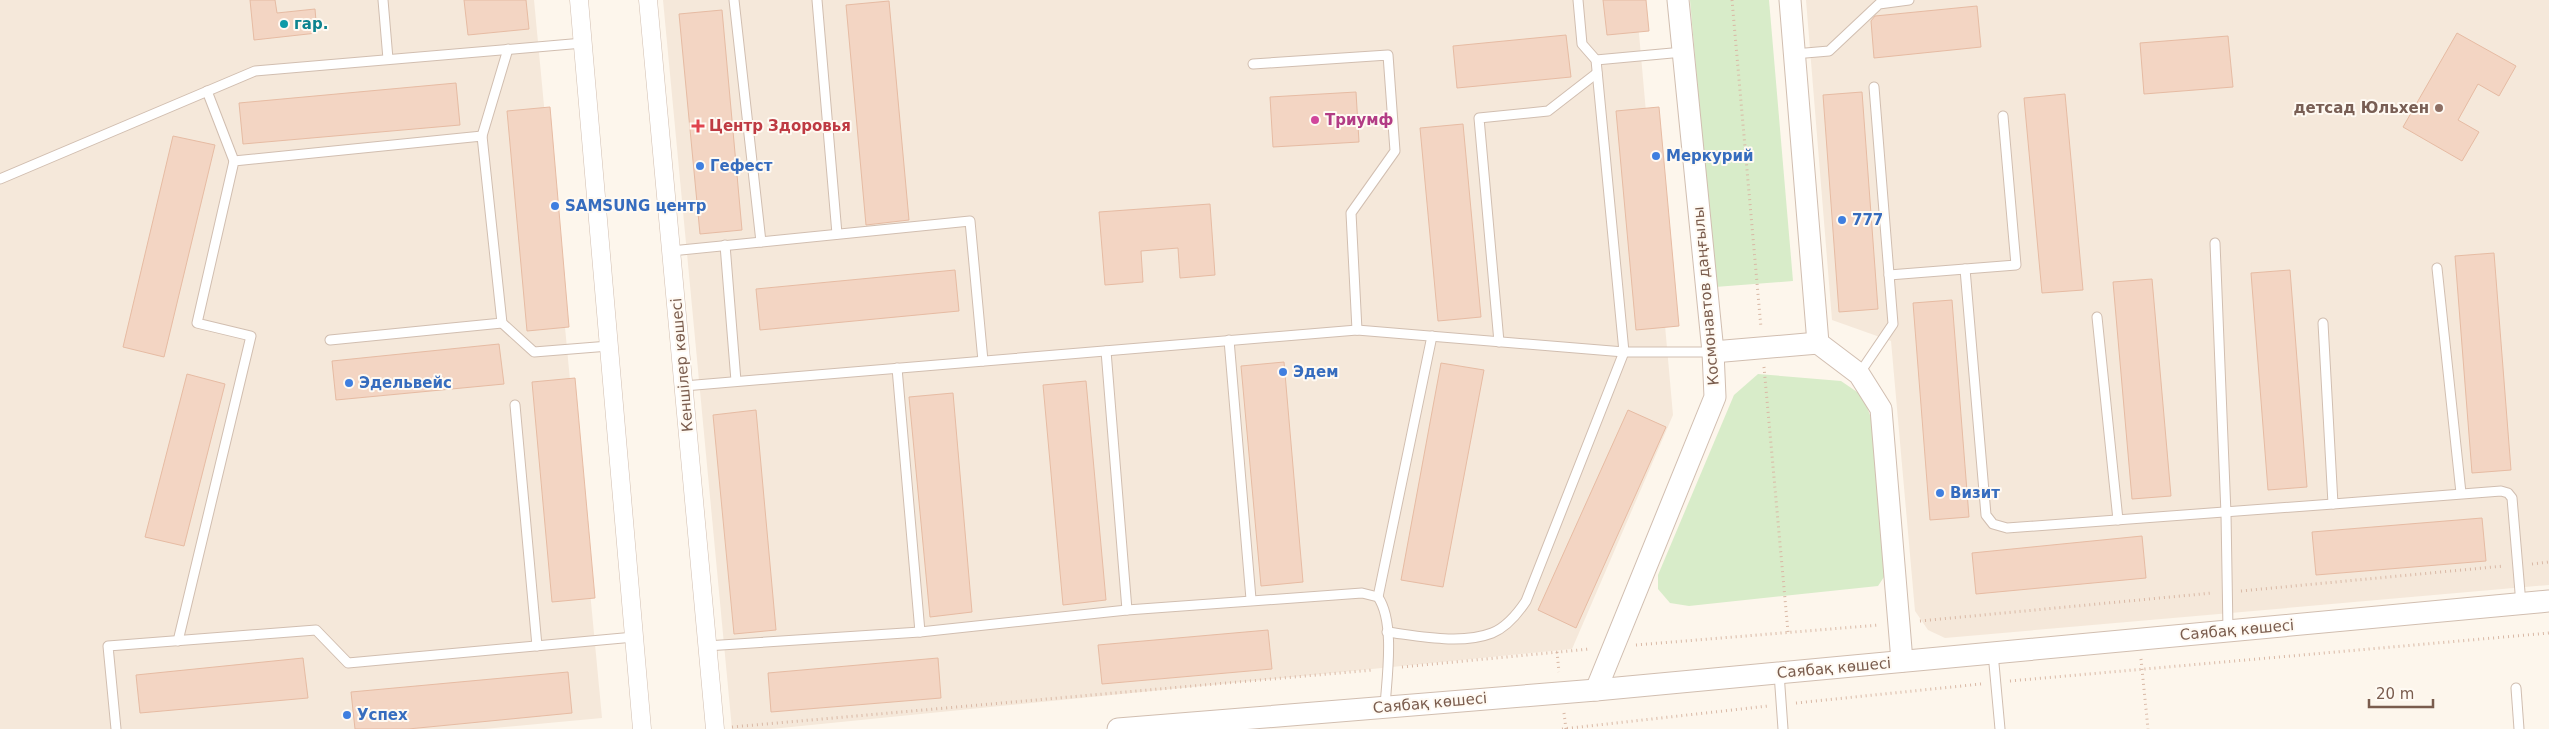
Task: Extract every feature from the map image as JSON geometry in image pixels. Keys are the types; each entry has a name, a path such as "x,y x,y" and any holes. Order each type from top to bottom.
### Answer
{"street":[{"path":"579,0 642,729"},
{"name":"Кеншілер көшесі","path":"648,0 715,729"},
{"name":"Космонавтов даңғылы","path":"1596,690 1715,397 1713,352 1678,0"},
{"path":"1790,0 1818,343"},
{"path":"1713,352 1818,343 1859,374 1881,409 1902,661"},
{"name":"Саябақ көшесі","path":"1118,729 1279,722 1385,707 1596,690 2549,601"}],"lane":[{"path":"383,0 388,59"},
{"path":"734,0 761,242"},
{"path":"816,0 837,234"},
{"path":"1387,632 1465,638 1493,633 1516,616 1526,601 1624,352 1596,60 1582,44 1578,0"},
{"path":"1794,54 1829,50 1879,2 1909,0"},
{"path":"0,179 255,71 583,43"},
{"path":"508,50 482,136 502,323 534,352 609,346"},
{"path":"1596,60 1683,52"},
{"path":"1253,64 1388,55 1395,151 1351,213 1357,330"},
{"path":"1499,342 1480,118 1548,111 1597,73"},
{"path":"1859,374 1892,324 1874,87"},
{"path":"178,641 251,336 197,323 234,161 207,91"},
{"path":"1889,276 2016,265 2004,116"},
{"path":"234,161 482,136"},
{"path":"671,252 970,221 983,361"},
{"path":"2215,243 2226,514 2228,631"},
{"path":"725,246 736,382"},
{"path":"2437,268 2460,493"},
{"path":"1965,269 1986,515 1993,524 2007,528 2226,514 2501,491 2508,493 2512,498 2521,604"},
{"path":"2097,317 2118,520"},
{"path":"330,340 502,323"},
{"path":"2323,323 2333,504"},
{"path":"684,386 1357,330 1624,352 1713,352"},
{"path":"1385,707 1387,632 1384,606 1378,596 1432,336"},
{"path":"1229,340 1251,599"},
{"path":"1106,351 1127,610"},
{"path":"897,368 920,632"},
{"path":"515,405 537,646"},
{"path":"706,646 920,632 1251,599 1362,593 1378,596"},
{"path":"116,729 108,646 316,630 348,663 634,637"},
{"path":"1993,652 2000,729"},
{"path":"1779,673 1784,729"},
{"path":"2516,688 2519,729"}],"path":[{"path":"1732,0 1788,632"},
{"path":"1562,729 1996,682 2549,633"},
{"path":"2138,638 2148,729"}],"shaded area":[{"path":"0,0 534,0 602,718 484,729 0,729"},
{"path":"663,0 1636,0 1673,415 1572,649 771,729 732,729"},
{"path":"1806,0 2549,0 2549,585 1945,638 1928,630 1915,611 1891,341 1832,320"}],"green space":[{"path":"1690,0 1769,0 1793,281 1715,287"},
{"path":"1758,374 1841,381 1863,396 1871,418 1888,571 1878,586 1689,606 1670,603 1658,589 1658,575 1734,395"}],"building":[{"name":"гар.","path":"250,0 275,0 277,13 315,9 317,33 254,40"},
{"path":"464,0 526,0 529,29 468,35"},
{"path":"1603,0 1646,0 1649,31 1607,35"},
{"path":"889,1 909,220 866,225 846,5"},
{"path":"1977,6 1981,47 1874,58 1871,21 1875,16"},
{"path":"722,10 742,230 700,234 679,14"},
{"name":"детсад Юльхен","path":"2457,33 2516,66 2499,96 2478,84 2458,120 2479,132 2462,161 2403,127"},
{"path":"1566,35 1571,77 1457,88 1453,46"},
{"path":"2228,36 2233,87 2144,94 2140,43"},
{"path":"456,83 460,125 243,144 239,103"},
{"name":"Триумф","path":"1356,92 1359,142 1273,147 1270,97"},
{"path":"1862,92 1878,309 1839,312 1823,95"},
{"path":"2065,94 2083,290 2042,293 2024,98"},
{"path":"550,107 569,327 527,331 507,111"},
{"path":"1659,107 1679,326 1636,330 1616,111"},
{"path":"1463,124 1481,317 1438,321 1420,128"},
{"path":"173,136 215,145 164,357 123,347"},
{"path":"1210,204 1215,275 1180,278 1178,248 1141,251 1143,282 1105,285 1099,212"},
{"path":"2494,253 2511,470 2472,473 2455,256"},
{"path":"955,270 959,311 760,330 756,289"},
{"path":"2290,270 2307,487 2268,490 2251,273"},
{"path":"2152,279 2171,496 2132,499 2113,282"},
{"path":"1952,300 1969,517 1930,520 1913,303"},
{"path":"499,344 504,384 336,400 332,361"},
{"path":"1284,362 1303,582 1261,586 1241,366"},
{"path":"1441,363 1484,370 1443,587 1401,580"},
{"path":"187,374 225,384 184,546 145,537"},
{"path":"575,378 595,598 552,602 532,382"},
{"path":"1086,381 1106,600 1063,605 1043,385"},
{"path":"953,393 972,612 930,617 909,397"},
{"path":"756,410 776,630 734,634 713,415"},
{"path":"1628,410 1666,427 1576,628 1538,610"},
{"path":"2482,518 2486,561 2316,575 2312,532"},
{"path":"2142,536 2146,578 1976,594 1972,553"},
{"path":"1268,630 1272,669 1102,684 1098,645"},
{"path":"303,658 308,698 140,713 136,675"},
{"path":"938,658 941,698 771,712 768,673"},
{"path":"568,672 572,713 408,729 355,729 351,692"}],"place":[{"name":"гар.","path":"284,24"},
{"name":"детсад Юльхен","path":"2439,108"},
{"name":"Триумф","path":"1315,120"},
{"name":"Центр Здоровья","path":"698,126"},
{"name":"Меркурий","path":"1656,156"},
{"name":"Гефест","path":"700,166"},
{"name":"SAMSUNG центр","path":"555,206"},
{"name":"777","path":"1842,220"},
{"name":"Эдем","path":"1283,372"},
{"name":"Эдельвейс","path":"349,383"},
{"name":"Визит","path":"1940,493"},
{"name":"Успех","path":"347,715"}]}
